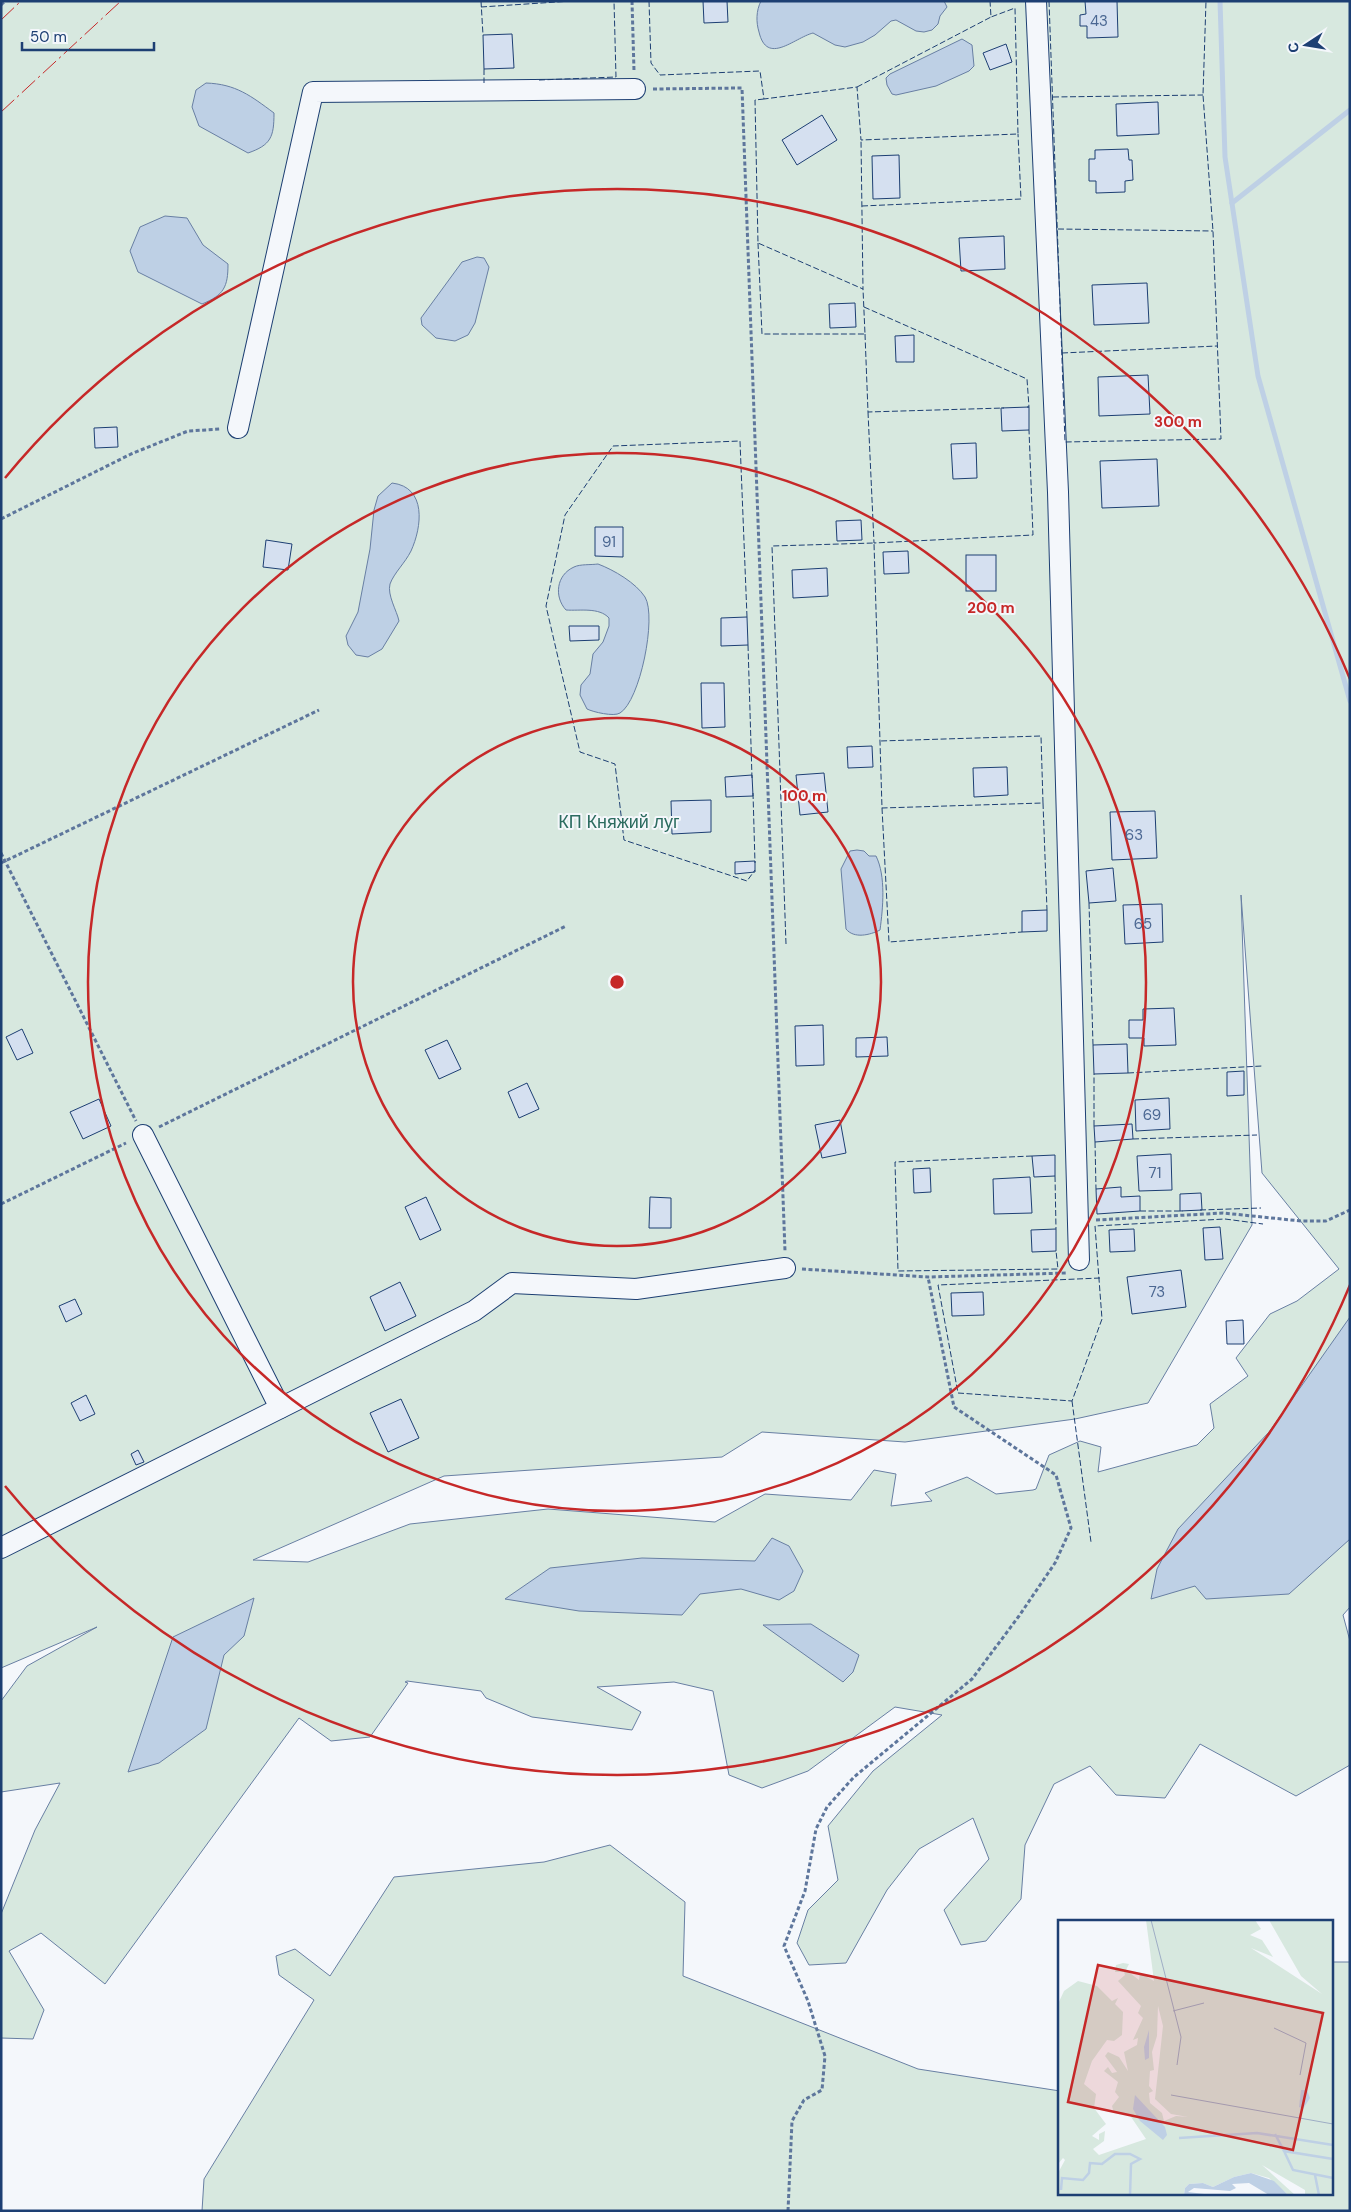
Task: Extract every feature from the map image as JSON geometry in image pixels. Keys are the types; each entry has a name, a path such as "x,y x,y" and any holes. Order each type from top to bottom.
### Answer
{"street":[{"path":"1036,1 1058,492 1079,1260"},
{"path":"238,428 313,92 635,89"},
{"path":"143,1135 280,1408"},
{"path":"1,1548 474,1311 512,1283 636,1288 785,1268"}],"path":[{"path":"1,6 5,1"},
{"path":"632,1 635,89 742,88 785,1268 928,1277 1070,1273 1076,1268 1079,1260"},
{"path":"1,519 131,454 180,434 188,431 238,428"},
{"path":"1,863 320,710"},
{"path":"1,852 143,1135"},
{"path":"1,1204 566,926"},
{"path":"1078,1221 1223,1213 1301,1221 1326,1221 1350,1210"},
{"path":"788,2211 792,2121 804,2100 822,2090 825,2056 808,2002 784,1946 805,1891 816,1829 827,1807 854,1776 972,1679 1019,1616 1050,1570 1071,1528 1056,1475 954,1407 928,1277"}],"green space":[{"name":"КП Княжий луг","path":"1,1 1350,1 1350,1607 1343,1615 1350,1641 1350,1765 1296,1796 1200,1744 1165,1798 1116,1795 1090,1766 1054,1784 1025,1845 1021,1899 986,1941 961,1945 944,1910 989,1859 973,1818 919,1849 887,1890 846,1963 809,1965 797,1943 808,1910 838,1880 828,1826 873,1771 942,1715 895,1707 808,1771 762,1788 729,1775 713,1691 674,1682 597,1687 641,1712 632,1730 532,1717 486,1698 481,1691 407,1681 405,1682 408,1683 370,1737 331,1741 299,1718 105,1984 41,1933 9,1951 44,2010 33,2039 1,2038 1,1914 35,1830 60,1783 1,1792 1,1701 27,1666 97,1627 1,1668","holes":["1241,895 1262,1173 1339,1269 1297,1301 1270,1314 1236,1358 1248,1376 1210,1404 1214,1428 1197,1445 1098,1472 1101,1447 1080,1441 1049,1455 1036,1489 1033,1490 996,1494 967,1477 925,1493 932,1501 891,1506 896,1474 874,1470 851,1500 765,1494 715,1522 548,1509 410,1524 308,1562 253,1560 444,1476 722,1457 762,1432 905,1442 1075,1419 1148,1403 1252,1225"]},
{"path":"610,1845 685,1902 683,1976 918,2069 1058,2091 1058,2194 1334,2194 1334,1962 1350,1962 1350,2211 202,2211 204,2179 314,2000 279,1975 276,1956 295,1949 330,1976 394,1877 544,1862"}],"water":[{"path":"761,1 944,1 947,7 940,16 938,24 932,30 924,32 916,31 896,20 891,21 875,35 863,42 845,47 835,45 813,33 775,49 768,47 763,42 759,32 757,16"},
{"path":"962,39 972,45 974,66 969,71 936,86 896,95 892,94 887,85 886,78 890,74"},
{"path":"206,83 235,88 274,113 272,134 262,147 248,153 199,126 192,107 196,90"},
{"path":"165,216 187,218 203,245 228,264 226,284 220,293 209,301 202,304 138,272 130,251 140,227"},
{"path":"477,257 484,258 489,267 475,323 468,335 455,341 436,338 422,325 421,318 462,262"},
{"path":"392,483 403,486 411,492 416,500 419,510 418,531 409,555 394,576 389,588 399,621 382,649 368,657 356,655 348,645 346,636 358,612 370,549 374,510 378,496"},
{"path":"598,564 618,573 636,587 645,597 648,607 648,639 640,676 627,705 617,714 604,714 587,709 580,695 581,685 590,674 593,654 603,642 609,626 609,618 595,611 566,610 562,605 559,593 560,581 568,571 579,565"},
{"path":"850,851 864,851 869,856 876,856 882,882 883,902 880,930 862,935 853,934 846,929 841,869"},
{"path":"1350,1317 1350,1539 1289,1594 1206,1599 1195,1586 1151,1599 1157,1569 1178,1529 1269,1432"},
{"path":"772,1538 789,1546 803,1571 794,1591 779,1600 741,1589 700,1594 682,1615 579,1611 505,1599 550,1568 642,1558 755,1561"},
{"path":"254,1598 244,1636 224,1655 206,1729 159,1763 128,1772 173,1637"},
{"path":"811,1624 859,1655 853,1672 843,1682 763,1625"}],"building":[{"path":"703,1 727,1 728,22 704,23"},
{"path":"1085,1 1117,1 1118,37 1087,38 1087,26 1080,26 1080,15 1086,14"},
{"path":"512,34 514,68 484,69 483,35"},
{"path":"1006,44 1012,62 990,70 983,53"},
{"path":"1158,102 1159,134 1117,136 1116,104"},
{"path":"822,115 837,140 797,165 782,140"},
{"path":"1128,149 1129,160 1132,160 1133,180 1125,181 1125,192 1096,193 1096,181 1089,181 1089,159 1095,159 1095,150"},
{"path":"899,155 900,198 873,199 872,156"},
{"path":"1004,236 1005,269 961,271 959,238"},
{"path":"1147,283 1149,323 1094,325 1092,285"},
{"path":"855,303 856,327 830,328 829,304"},
{"path":"914,335 914,362 896,362 895,336"},
{"path":"1148,375 1150,414 1099,416 1098,377"},
{"path":"1029,407 1029,430 1002,431 1001,408"},
{"path":"117,427 118,447 95,448 94,428"},
{"path":"976,443 977,478 953,479 951,444"},
{"path":"1157,459 1159,506 1102,508 1100,461"},
{"path":"861,520 862,540 837,541 836,521"},
{"path":"595,527 623,527 623,557 595,556"},
{"path":"266,540 292,544 288,570 263,567"},
{"path":"908,551 909,573 884,574 883,552"},
{"path":"966,555 996,555 996,591 966,591"},
{"path":"827,568 828,596 793,598 792,570"},
{"path":"747,617 748,645 721,646 721,618"},
{"path":"569,626 599,626 599,640 570,641"},
{"path":"701,683 724,683 725,727 702,728"},
{"path":"872,746 873,767 848,768 847,747"},
{"path":"1007,767 1008,795 974,797 973,768"},
{"path":"824,773 828,812 800,815 796,775"},
{"path":"752,775 753,796 726,797 725,777"},
{"path":"711,800 711,832 672,834 671,801"},
{"path":"1155,811 1157,858 1112,860 1110,812"},
{"path":"755,861 755,872 735,874 735,862"},
{"path":"1113,868 1116,901 1089,903 1086,871"},
{"path":"1162,904 1163,942 1125,944 1123,905"},
{"path":"1047,910 1047,931 1022,932 1022,911"},
{"path":"1174,1008 1176,1045 1144,1046 1144,1038 1129,1038 1129,1020 1143,1020 1143,1009"},
{"path":"823,1025 824,1065 796,1066 795,1026"},
{"path":"22,1029 33,1053 17,1060 6,1037"},
{"path":"887,1037 888,1056 856,1057 856,1038"},
{"path":"447,1040 461,1069 439,1079 425,1050"},
{"path":"1127,1044 1128,1073 1094,1074 1093,1045"},
{"path":"1244,1071 1244,1095 1227,1096 1227,1072"},
{"path":"527,1083 539,1109 519,1118 508,1092"},
{"path":"1169,1098 1170,1129 1136,1131 1135,1100"},
{"path":"99,1099 111,1126 83,1139 70,1112"},
{"path":"840,1120 846,1153 822,1158 815,1125"},
{"path":"1132,1124 1133,1139 1095,1142 1094,1126"},
{"path":"1171,1154 1172,1190 1139,1191 1137,1156"},
{"path":"1055,1155 1055,1176 1034,1177 1032,1156"},
{"path":"930,1168 931,1192 914,1193 913,1169"},
{"path":"1030,1177 1032,1213 994,1214 993,1179"},
{"path":"1121,1187 1121,1197 1140,1196 1140,1211 1097,1214 1096,1189"},
{"path":"1201,1193 1202,1210 1180,1211 1180,1194"},
{"path":"426,1197 441,1230 420,1240 405,1207"},
{"path":"650,1197 671,1198 671,1228 649,1228"},
{"path":"1220,1227 1223,1259 1205,1260 1203,1228"},
{"path":"1056,1229 1056,1251 1032,1252 1031,1230"},
{"path":"1134,1229 1135,1251 1110,1252 1109,1230"},
{"path":"1181,1270 1186,1307 1132,1314 1127,1277"},
{"path":"400,1282 416,1316 385,1331 370,1297"},
{"path":"983,1292 984,1315 952,1316 951,1293"},
{"path":"75,1299 82,1314 66,1322 59,1306"},
{"path":"1243,1320 1244,1344 1227,1344 1226,1321"},
{"path":"86,1395 95,1414 80,1421 71,1403"},
{"path":"401,1399 419,1438 388,1452 370,1413"},
{"path":"138,1450 144,1462 136,1465 131,1454"}],"waterway":[{"path":"1220,1 1225,157 1258,376 1350,701"},
{"path":"1232,203 1350,110"}],"fence":[{"path":"481,1 483,35"},
{"path":"481,7 572,1"},
{"path":"539,80 616,77 614,1"},
{"path":"649,1 651,63 660,75 760,71 764,99 857,87 861,140 1018,134 1015,8 991,17 990,1"},
{"path":"1049,1 1065,442 1221,439 1213,231 1203,95 1206,1"},
{"path":"857,87 991,17"},
{"path":"484,69 484,83"},
{"path":"1053,97 1203,95"},
{"path":"764,99 755,100 758,243 863,289 861,140"},
{"path":"862,206 1021,199 1018,134"},
{"path":"1058,229 1213,231"},
{"path":"758,243 762,334 865,334 863,289"},
{"path":"864,307 1027,379 1029,407 1027,407"},
{"path":"865,334 868,412 1004,408"},
{"path":"1062,353 1217,346"},
{"path":"868,412 874,543 1033,535 1029,430"},
{"path":"747,617 740,441 613,446 565,515 546,606 580,752 615,764 624,840 747,881 755,870"},
{"path":"786,944 772,546 874,543 882,808 1043,803 1041,736 880,741"},
{"path":"748,645 752,778"},
{"path":"753,793 755,863"},
{"path":"1043,803 1047,910"},
{"path":"882,808 889,942 1022,932"},
{"path":"1089,903 1093,1045"},
{"path":"1128,1073 1262,1066"},
{"path":"1094,1074 1094,1126"},
{"path":"1133,1139 1257,1135"},
{"path":"1095,1142 1096,1189"},
{"path":"1032,1156 895,1162 898,1271 1058,1269 1056,1251"},
{"path":"1055,1176 1056,1229"},
{"path":"1200,1210 1261,1208"},
{"path":"1140,1211 1183,1211"},
{"path":"1100,1278 938,1285 958,1393 1072,1401 1102,1319 1095,1226 1225,1219 1263,1224"},
{"path":"1072,1401 1091,1542"}],"power":[{"path":"1,20 21,1"},
{"path":"1,112 121,1"}]}
